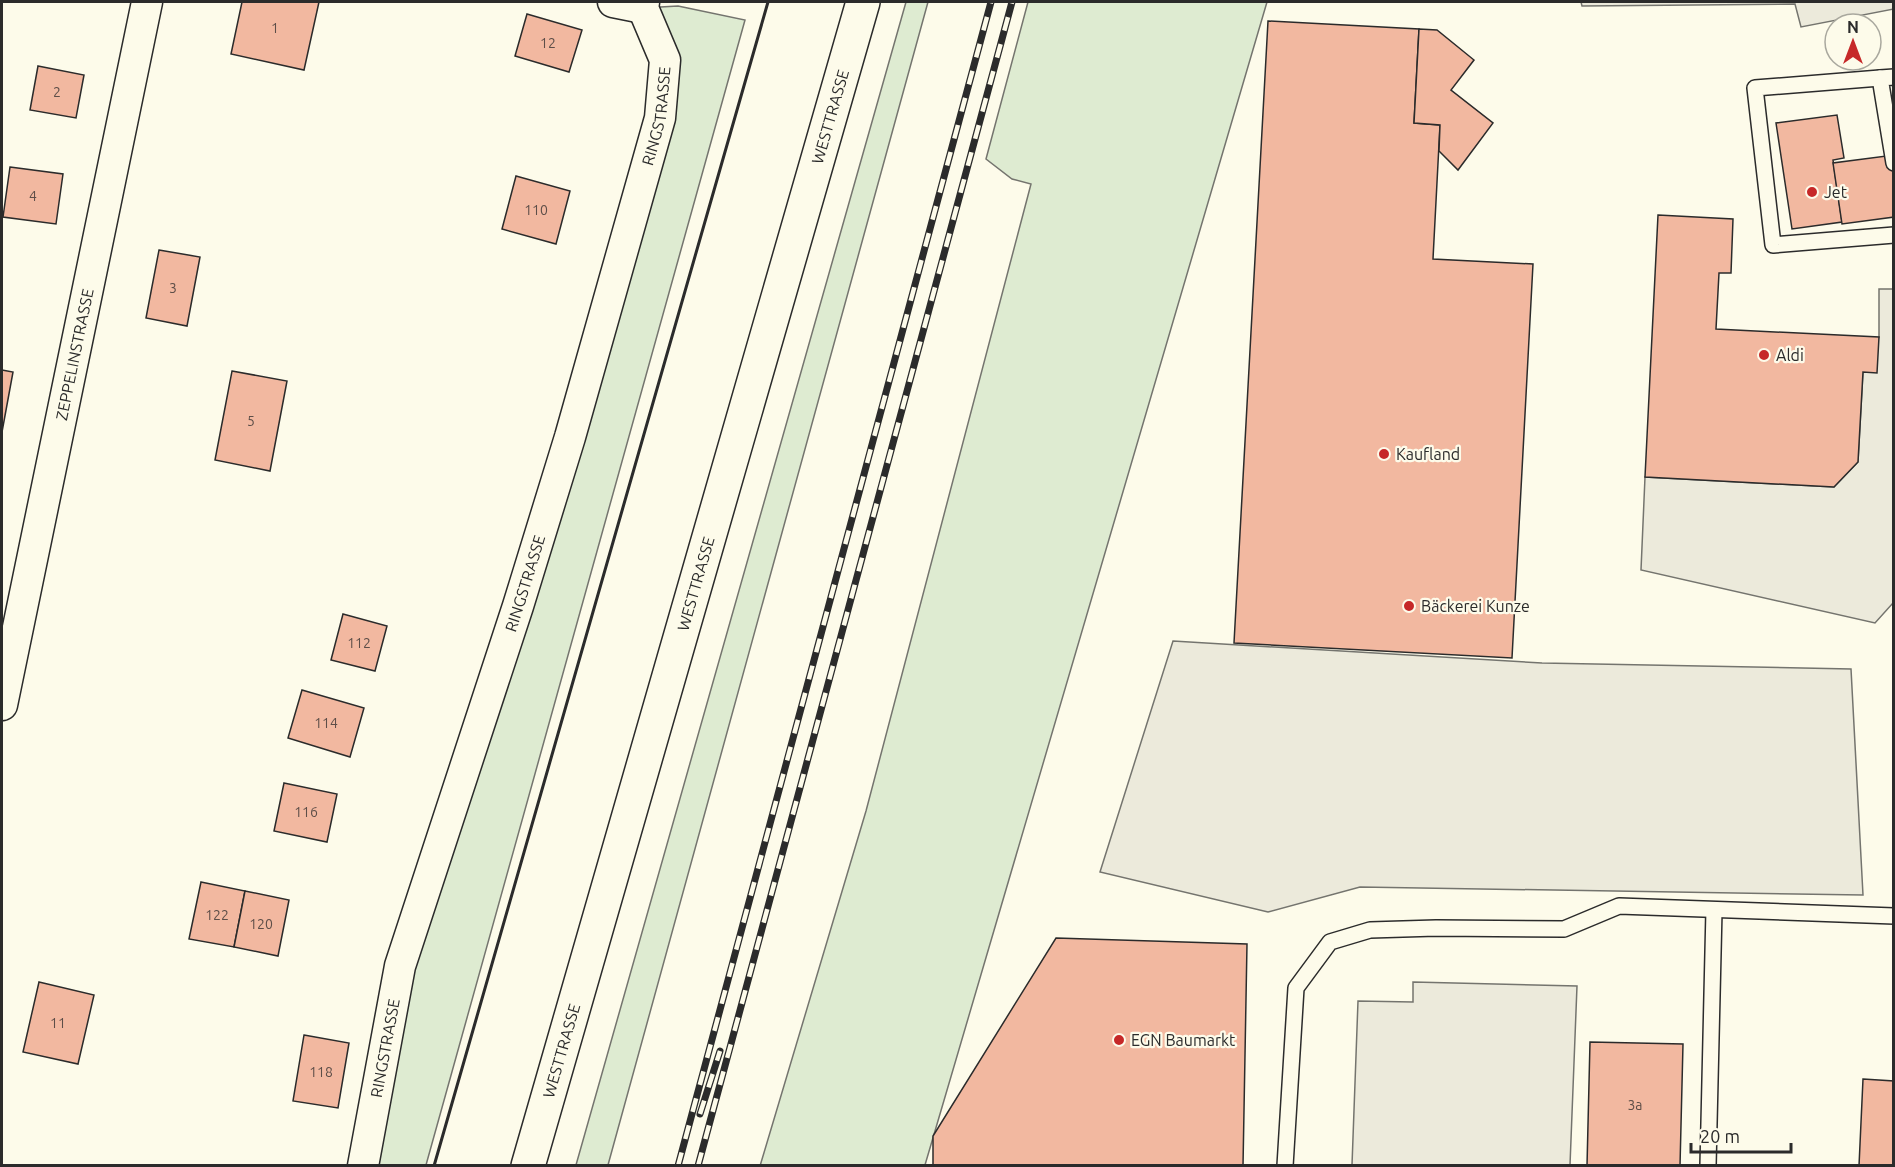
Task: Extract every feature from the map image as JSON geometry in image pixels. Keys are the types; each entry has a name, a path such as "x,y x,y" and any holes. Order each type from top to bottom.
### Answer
{"main road":[{"name":"WESTTRASSE","path":"528,1166 863,2"}],"street":[{"name":"ZEPPELINSTRASSE","path":"2,705 147,2"},
{"path":"613,2 644,5"},
{"name":"RINGSTRASSE","path":"363,1166 400,966 570,437 660,118 665,60 644,5"}],"lane":[{"path":"1893,163 1887,78 1755,88 1773,246 1893,235"},
{"path":"1285,1166 1296,988 1330,942 1370,930 1564,929 1619,906 1893,916"},
{"path":"1708,1166 1714,910"}],"green space":[{"path":"906,2 928,2 608,1165 576,1165"},
{"path":"1028,2 1267,2 925,1165 760,1166 866,811 1031,184 1012,179 986,159"},
{"path":"678,6 745,20 426,1165 363,1166 400,966 660,118 643,8"}],"shaded area":[{"path":"1581,2 1893,2 1894,9 1878,12 1823,12 1823,23 1801,27 1795,4 1582,6"},
{"path":"1879,289 1893,289 1893,603 1875,623 1641,570 1645,477 1834,487 1858,462 1863,372 1879,337"},
{"path":"1173,641 1542,663 1851,669 1863,895 1360,887 1268,912 1100,872"},
{"path":"1413,982 1577,986 1570,1165 1352,1165 1358,1001 1413,1002"}],"building":[{"path":"242,2 319,2 304,70 231,54"},
{"path":"527,14 582,30 569,72 515,56"},
{"name":"Kaufland","path":"1268,21 1419,29 1414,123 1440,125 1433,259 1533,264 1512,658 1234,643"},
{"path":"1419,29 1437,30 1474,60 1451,90 1493,123 1458,170 1439,151 1440,125 1414,123"},
{"path":"38,66 84,75 76,118 30,110"},
{"name":"Jet","path":"1837,115 1844,158 1833,160 1842,222 1792,229 1776,123"},
{"path":"1894,155 1894,217 1842,224 1833,163"},
{"path":"10,167 63,174 56,224 3,217"},
{"path":"516,176 570,191 556,244 502,229"},
{"name":"Aldi","path":"1658,215 1733,219 1731,273 1719,273 1716,329 1879,337 1877,373 1863,372 1858,462 1834,487 1645,477"},
{"path":"159,250 200,257 187,326 146,318"},
{"path":"2,370 13,372 2,432"},
{"path":"232,371 287,381 270,471 215,460"},
{"path":"343,614 387,626 375,671 331,660"},
{"path":"302,690 364,708 350,757 288,738"},
{"path":"284,783 337,794 327,842 274,831"},
{"path":"201,882 245,891 234,947 189,939"},
{"path":"245,891 289,900 278,956 234,947"},
{"name":"EGN Baumarkt","path":"1056,938 1247,944 1243,1166 933,1166 933,1136"},
{"path":"39,982 94,995 78,1064 23,1052"},
{"path":"304,1035 349,1043 338,1108 293,1101"},
{"path":"1590,1042 1683,1044 1680,1166 1587,1166"},
{"path":"1863,1079 1894,1081 1894,1166 1859,1166"}],"railway":[{"path":"678,1166 991,2"},
{"path":"698,1166 1012,2"},
{"path":"700,1114 720,1051"}],"wall":[{"path":"434,1166 768,2"}],"place":[{"name":"Jet","path":"1812,192"},
{"name":"Aldi","path":"1764,355"},
{"name":"Kaufland","path":"1384,454"},
{"name":"Bäckerei Kunze","path":"1409,606"},
{"name":"EGN Baumarkt","path":"1119,1040"}]}
